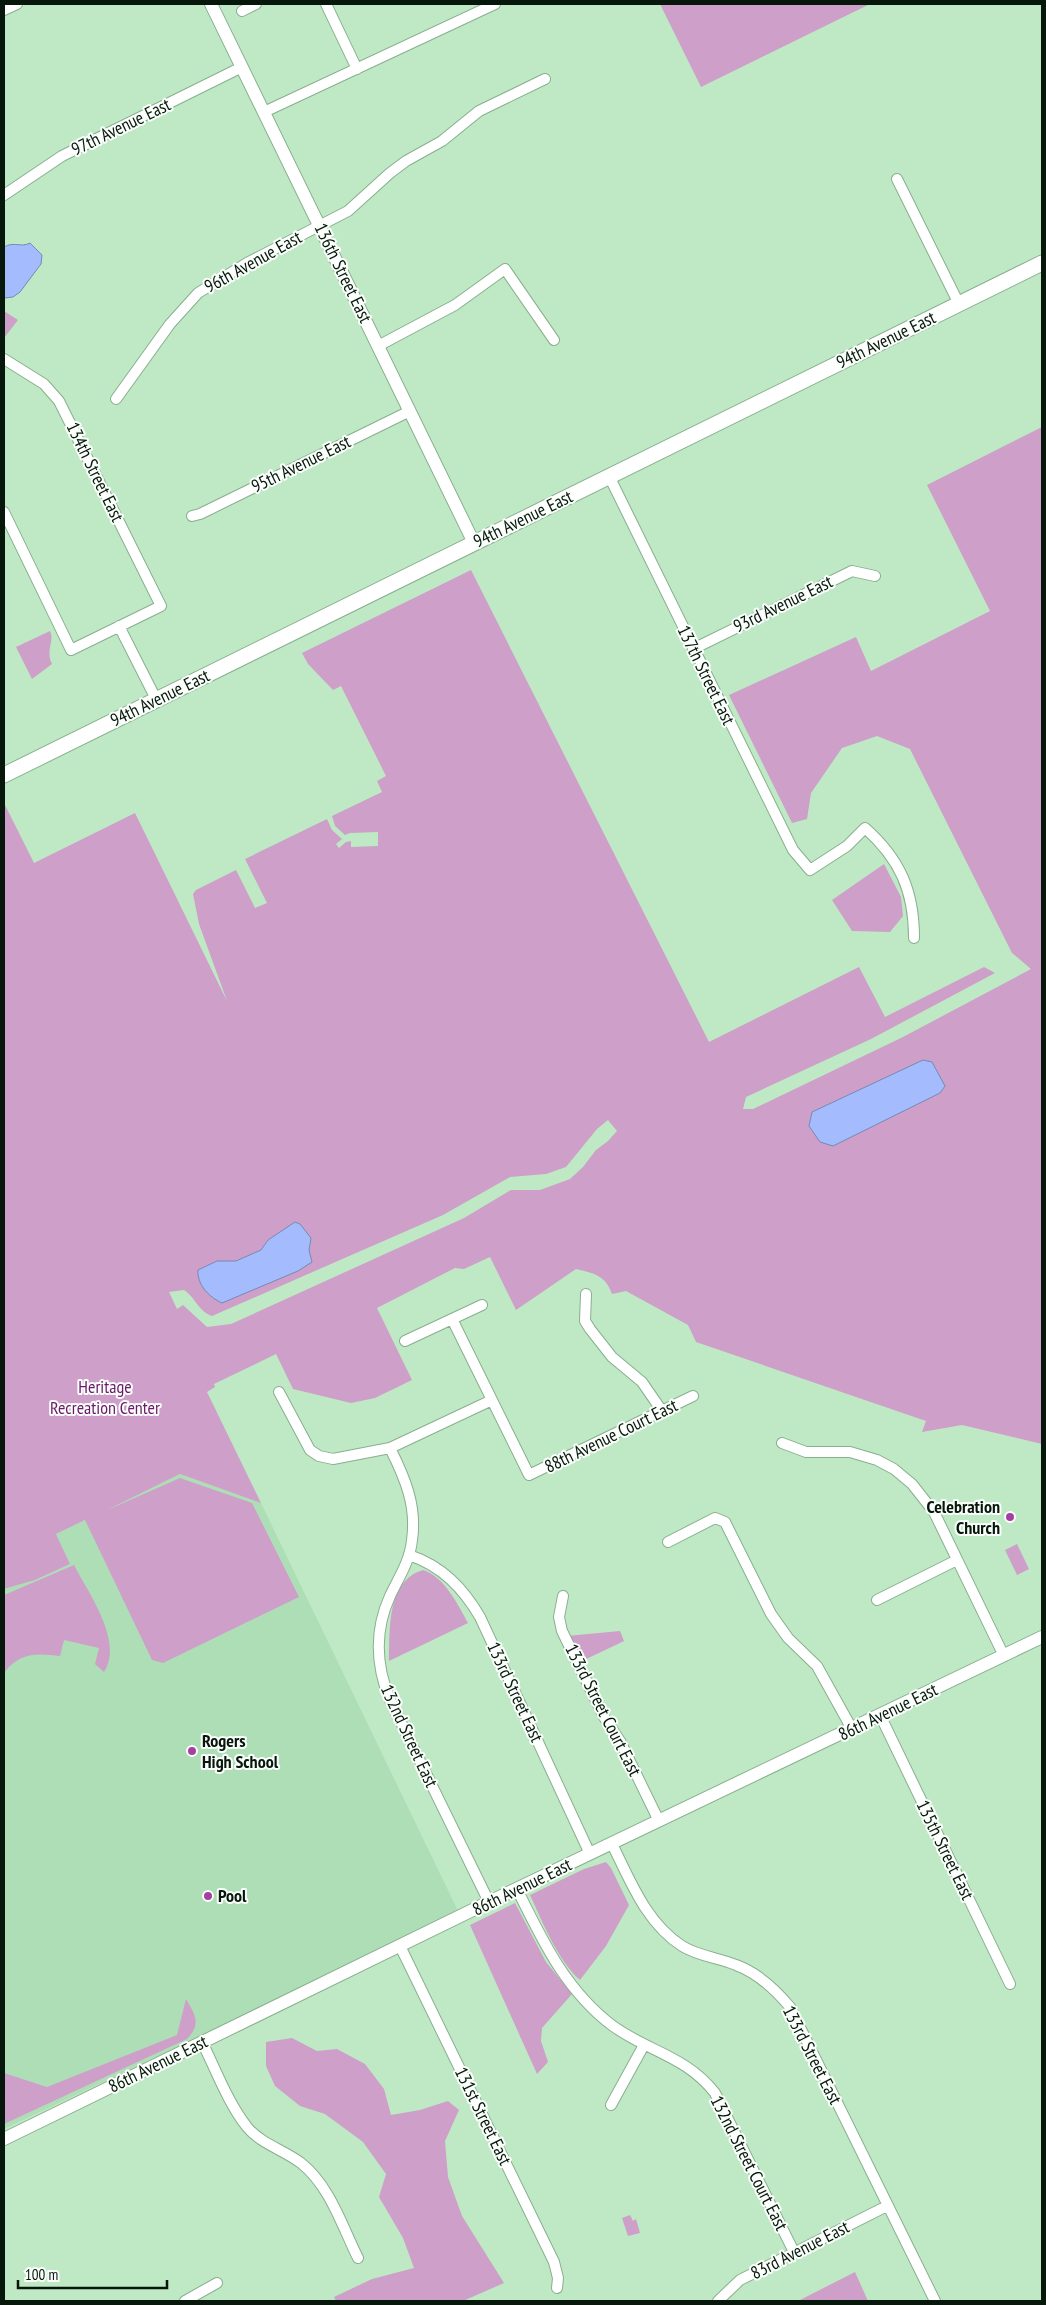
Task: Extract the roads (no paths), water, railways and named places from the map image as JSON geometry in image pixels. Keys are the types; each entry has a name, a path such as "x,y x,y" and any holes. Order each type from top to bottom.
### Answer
{"main road":[{"name":"94th Avenue East","path":"4,775 1042,263"}],"street":[{"path":"4,10 17,4"},
{"name":"136th Street East","path":"211,4 474,543"},
{"path":"242,11 256,4"},
{"path":"326,4 357,69"},
{"path":"264,112 495,4"},
{"name":"97th Avenue East","path":"4,195 62,156 242,67"},
{"name":"96th Avenue East","path":"116,399 170,324 198,293 247,263 348,211 390,173 406,161 442,141 479,111 545,79"},
{"path":"897,179 959,304"},
{"path":"378,346 455,305 505,268 554,340"},
{"name":"134th Street East","path":"4,359 44,384 59,401 161,606 119,626"},
{"name":"95th Avenue East","path":"192,516 200,514 410,411"},
{"name":"137th Street East","path":"609,476 793,850 810,870 847,846 865,828 879,840 901,871 912,903 914,938"},
{"path":"4,512 71,650 119,626 156,699"},
{"name":"93rd Avenue East","path":"693,648 852,571 875,576"},
{"path":"586,1294 585,1321 590,1329 612,1356 642,1382 662,1411"},
{"path":"405,1340 482,1305"},
{"path":"279,1392 310,1450 319,1456 333,1459 390,1448 492,1400 452,1319"},
{"name":"88th Avenue Court East","path":"492,1400 529,1475 693,1396"},
{"path":"782,1443 806,1452 850,1452 877,1460 894,1469 912,1484 927,1501 1004,1656"},
{"name":"132nd Street East","path":"390,1448 410,1495 413,1525 409,1555 384,1611 380,1627 378,1647 380,1670 390,1700 489,1902"},
{"path":"668,1542 715,1518 725,1522 771,1614 788,1638 817,1666 852,1729"},
{"name":"133rd Street East","path":"409,1555 432,1565 448,1576 469,1598 590,1854"},
{"path":"877,1600 957,1560"},
{"name":"133rd Street Court East","path":"563,1596 559,1617 562,1631 604,1717 623,1747 659,1821"},
{"name":"86th Avenue East","path":"4,2139 489,1902 1042,1637"},
{"name":"135th Street East","path":"880,1716 1010,1984"},
{"name":"133rd Street East","path":"612,1844 642,1904 660,1927 686,1948 736,1965 759,1976 790,2007 934,2301"},
{"name":"132nd Street Court East","path":"517,1889 545,1946 572,1986 613,2026 644,2045 671,2056 686,2065 707,2083 715,2093 794,2252"},
{"name":"131st Street East","path":"400,1946 554,2262 558,2278 557,2288"},
{"path":"202,2042 237,2113 248,2128 264,2142 301,2163 319,2181 358,2258"},
{"path":"611,2105 644,2045"},
{"name":"83rd Avenue East","path":"718,2301 740,2280 887,2206"},
{"path":"185,2301 217,2283"}],"water":[{"path":"30,243 42,255 41,264 20,292 13,297 4,298 4,247"},
{"path":"923,1060 932,1062 945,1086 940,1093 833,1146 820,1142 809,1126 812,1112"},
{"path":"295,1222 300,1224 311,1238 309,1250 312,1262 298,1271 222,1303 205,1290 200,1281 198,1270 217,1261 236,1261 261,1250 268,1240"}],"place":[{"name":"Celebration Church","path":"1010,1517"},
{"name":"Rogers High School","path":"192,1751"},
{"name":"Pool","path":"208,1896"}],"park label":[{"name":"Heritage Recreation Center","path":"105,1397"}]}
